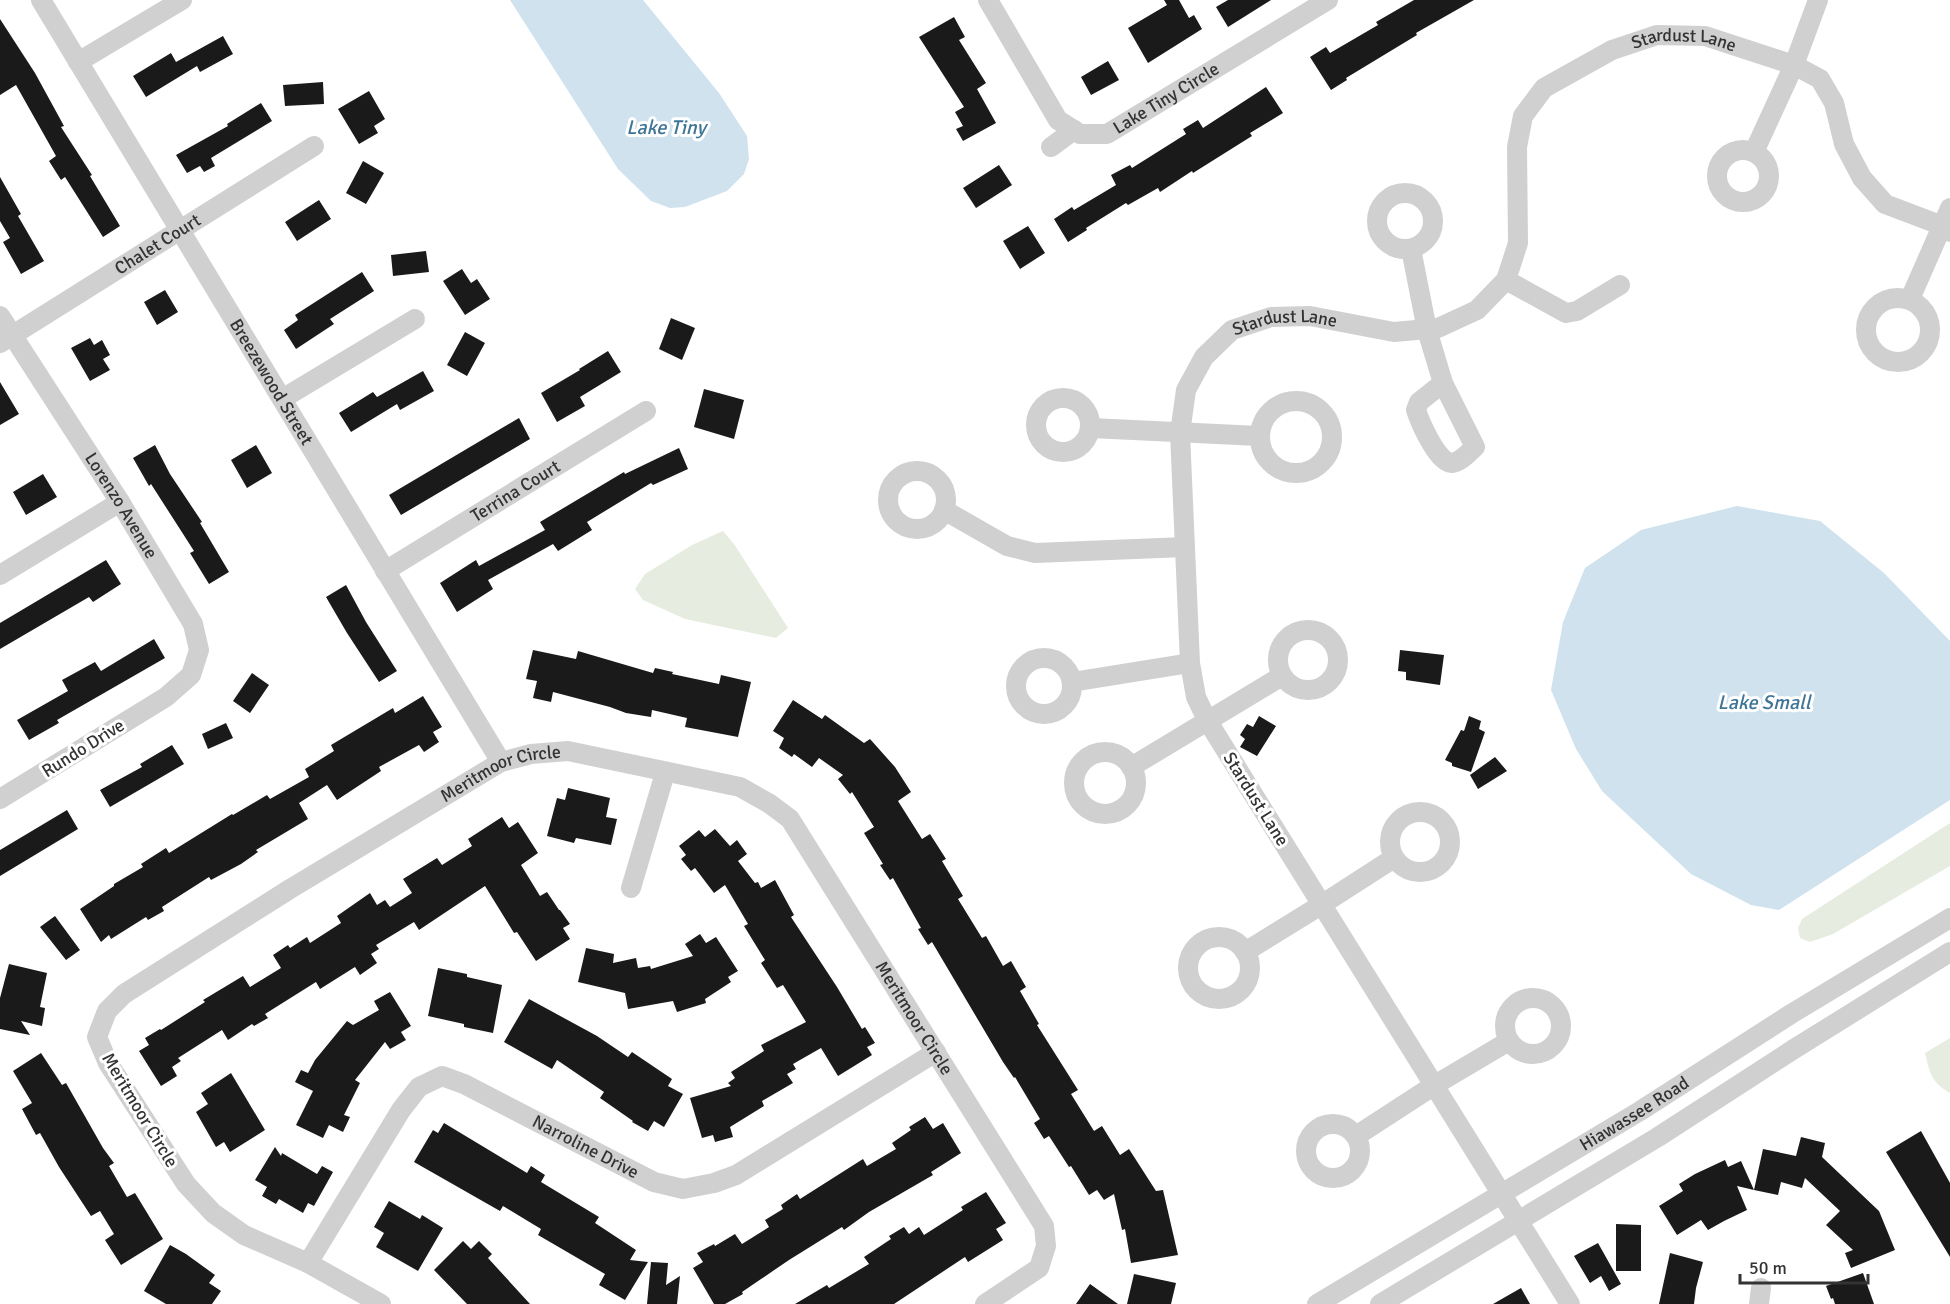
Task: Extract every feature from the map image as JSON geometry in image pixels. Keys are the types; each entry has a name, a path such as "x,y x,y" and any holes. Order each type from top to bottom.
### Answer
{"street":[{"name":"Breezewood Street","path":"41,0 501,762"},
{"path":"78,62 182,0"},
{"path":"988,0 1058,120 1074,130 1051,147"},
{"path":"1754,152 1794,65 1818,0"},
{"name":"Lake Tiny Circle","path":"1074,130 1080,134 1107,134 1318,2"},
{"name":"Stardust Lane","path":"1570,1304 1207,720 1196,697 1190,663 1180,433 1186,390 1204,357 1232,330 1245,324 1271,317 1310,316 1394,332 1438,328 1477,310 1506,280 1518,243 1517,147 1523,116 1544,88 1612,50 1657,35 1705,36 1794,65 1820,79 1834,103 1848,152 1862,178 1885,204 1948,222"},
{"name":"Chalet Court","path":"6,339 181,232 314,146"},
{"path":"1910,299 1948,222"},
{"path":"1411,249 1427,330 1443,383"},
{"path":"1506,280 1566,314 1620,285"},
{"name":"Lorenzo Avenue","path":"0,316 6,339 120,502 193,624 199,650 191,675 166,697"},
{"path":"282,399 415,319"},
{"name":"Terrina Court","path":"385,571 646,411"},
{"path":"1091,428 1259,436"},
{"path":"0,575 120,502"},
{"path":"944,510 1007,546 1035,553 1185,547"},
{"path":"1072,682 1190,663"},
{"path":"1131,767 1282,676"},
{"name":"Rundo Drive","path":"0,800 166,697"},
{"name":"Meritmoor Circle","path":"381,1304 308,1263 244,1234 213,1213 186,1184 108,1063 98,1037 107,1011 124,994 290,889 501,762 531,754 568,751 740,787 770,804 790,819 1044,1226 1046,1246 1039,1268 985,1304"},
{"path":"630,888 665,772"},
{"path":"1245,952 1394,858"},
{"name":"Hiawassee Road","path":"1317,1304 1640,1111 1861,971 1950,918"},
{"name":"Hiawassee Road","path":"1380,1304 1658,1137 1803,1043 1950,952"},
{"path":"1356,1136 1433,1086 1509,1041"},
{"name":"Narroline Drive","path":"308,1263 401,1110 419,1087 442,1076 465,1084 654,1182 683,1189 714,1183 736,1174 936,1052"}],"shaded area":[{"path":"723,531 734,544 788,628 776,638 685,619 643,600 635,589 645,574 692,545"},
{"path":"1950,823 1950,866 1833,934 1810,942 1800,938 1798,928 1802,919"},
{"path":"1950,1038 1950,1093 1932,1076 1925,1053"}],"water":[{"name":"Lake Tiny","path":"510,0 643,0 719,93 747,136 749,159 744,174 727,191 685,207 670,208 651,201 618,169"},
{"name":"Lake Small","path":"1737,506 1820,521 1884,573 1950,641 1950,800 1779,910 1751,905 1691,874 1602,791 1576,749 1551,690 1563,622 1585,568 1641,530"}],"building":[{"path":"1164,0 1179,0 1189,18 1194,15 1202,29 1148,63 1128,28 1167,5"},
{"path":"1228,0 1271,0 1228,27 1216,7"},
{"path":"1414,0 1474,0 1416,33 1417,35 1346,78 1347,80 1331,90 1310,57 1326,47 1330,53 1378,25 1376,22"},
{"path":"954,17 965,37 959,40 986,83 977,89 996,123 963,141 956,129 963,126 955,112 964,107 919,37"},
{"path":"0,19 35,73 64,126 61,127 92,175 90,176 120,226 103,237 65,177 61,180 49,161 56,156 16,85 0,95"},
{"path":"223,36 233,54 200,72 197,66 146,97 133,76 171,53 176,62"},
{"path":"1108,61 1119,80 1091,95 1081,77"},
{"path":"323,82 324,104 285,106 283,85"},
{"path":"1266,87 1283,113 1250,133 1252,136 1193,173 1192,171 1160,192 1158,188 1128,205 1126,203 1068,242 1054,219 1072,207 1074,210 1116,185 1111,175 1130,165 1132,168 1186,134 1183,129 1198,120 1203,128"},
{"path":"369,91 385,119 374,126 378,133 359,144 338,109"},
{"path":"261,103 272,121 211,158 215,166 204,172 200,166 187,173 176,155 228,126 227,124"},
{"path":"363,161 384,173 366,204 346,193"},
{"path":"999,165 1012,185 976,208 963,188"},
{"path":"0,177 21,214 18,216 44,261 21,274 3,242 10,238 0,221"},
{"path":"319,200 331,219 297,241 285,222"},
{"path":"1028,226 1045,253 1020,269 1003,241"},
{"path":"426,251 429,272 393,276 391,255"},
{"path":"462,269 471,283 477,279 490,299 465,315 443,281"},
{"path":"362,272 374,291 330,319 334,324 296,349 284,330 298,320 295,315"},
{"path":"165,290 178,312 157,325 144,302"},
{"path":"671,318 695,328 682,360 659,349"},
{"path":"465,332 485,343 467,376 447,365"},
{"path":"90,338 94,345 102,340 110,355 103,359 110,370 90,381 71,348"},
{"path":"608,351 621,372 580,397 585,406 557,422 541,393"},
{"path":"423,371 434,391 400,410 397,404 351,432 339,413 373,392 377,397"},
{"path":"0,382 19,414 0,425"},
{"path":"704,389 744,400 734,439 694,427"},
{"path":"519,418 530,439 401,515 389,495"},
{"path":"155,445 170,474 202,522 200,523 229,572 209,584 190,553 194,551 151,484 149,486 133,458"},
{"path":"256,445 272,473 247,488 231,460"},
{"path":"679,448 688,469 653,485 651,483 587,522 592,530 558,551 553,544 488,580 493,589 457,612 440,583 476,560 479,566 545,530 540,522 624,472 625,474"},
{"path":"43,474 57,497 26,515 13,492"},
{"path":"106,560 121,584 93,602 89,597 0,649 0,623"},
{"path":"346,585 397,671 379,682 326,597"},
{"path":"154,639 165,658 57,720 59,723 29,740 17,720 68,691 62,680 95,662 101,671"},
{"path":"533,650 576,659 578,651 653,673 655,668 719,684 721,675 751,682 738,737 685,727 687,718 652,710 651,717 626,713 553,692 551,702 533,698 537,681 526,679"},
{"path":"1400,650 1444,655 1440,685 1406,680 1406,672 1398,671"},
{"path":"252,673 269,685 250,713 233,701"},
{"path":"423,696 442,727 433,732 439,742 424,752 419,745 379,767 381,771 337,800 327,785 299,803 308,819 256,850 258,852 241,864 211,880 209,877 162,907 164,911 148,920 146,917 111,939 109,935 101,942 80,909 114,884 143,867 141,864 166,848 169,853 267,795 270,799 309,777 305,769 334,751 331,745 393,708 395,713"},
{"path":"793,700 822,719 825,715 864,743 870,739 895,767 911,792 898,801 922,839 930,834 946,859 942,861 963,896 958,899 982,938 986,936 1003,966 1011,961 1026,987 1020,991 1039,1024 1037,1025 1078,1090 1071,1094 1094,1131 1102,1126 1120,1155 1129,1149 1156,1191 1163,1190 1178,1255 1131,1263 1125,1229 1122,1230 1114,1194 1104,1200 1097,1190 1089,1195 1049,1136 1044,1139 1034,1123 1040,1119 1015,1077 1003,1062 932,942 928,945 918,929 921,928 893,878 890,880 880,865 883,864 864,833 874,827 852,792 850,794 838,779 843,775 819,758 812,767 794,754 792,757 779,748 784,738 773,731"},
{"path":"1259,716 1276,726 1257,756 1240,747 1245,739 1240,735 1247,724 1253,727"},
{"path":"1469,716 1481,721 1479,729 1485,732 1471,772 1452,766 1452,763 1445,760 1461,730 1464,731"},
{"path":"226,723 233,738 208,749 202,734"},
{"path":"172,745 184,764 110,807 100,790 142,767 140,764"},
{"path":"1495,757 1507,771 1478,789 1470,775"},
{"path":"568,788 610,798 606,817 617,819 611,845 576,838 574,843 547,836 557,798 565,800"},
{"path":"67,810 78,829 0,876 0,850"},
{"path":"502,817 509,828 518,822 538,853 521,865 540,896 547,892 570,924 563,928 570,939 536,961 517,932 514,933 485,886 419,930 414,922 376,945 379,949 371,954 377,963 360,975 355,967 320,989 316,982 265,1014 268,1018 254,1026 252,1024 228,1040 222,1030 178,1058 181,1061 172,1067 177,1076 161,1086 139,1051 149,1045 145,1038 243,976 250,987 281,968 273,955 288,945 290,948 307,937 310,943 341,923 337,916 370,893 377,905 385,900 390,907 412,893 403,879 437,858 442,865 472,846 468,839"},
{"path":"715,829 730,846 737,840 747,854 738,861 755,883 758,882 761,888 775,880 794,915 791,917 862,1029 865,1027 875,1043 867,1047 872,1055 838,1076 821,1048 793,1064 796,1069 787,1074 793,1083 762,1101 764,1106 730,1127 733,1137 715,1142 713,1135 702,1138 690,1098 731,1086 728,1083 735,1078 731,1072 764,1051 761,1045 806,1022 783,985 777,988 761,963 765,960 744,926 748,924 725,885 714,893 695,868 691,871 681,859 686,855 679,846 699,830 705,837"},
{"path":"55,916 80,950 66,960 40,927"},
{"path":"700,934 706,943 716,937 738,971 728,977 731,982 705,999 706,1003 677,1012 673,1001 628,1009 625,993 578,982 586,948 614,954 613,963 636,958 638,968 650,966 651,969 693,956 685,944"},
{"path":"9,964 47,973 40,1007 45,1008 42,1026 21,1021 30,1035 0,1029 0,998"},
{"path":"438,968 502,985 493,1033 428,1016"},
{"path":"390,992 411,1026 401,1032 406,1040 390,1049 385,1042 355,1080 360,1083 344,1115 350,1117 343,1132 329,1125 323,1138 296,1125 313,1091 295,1082 301,1070 308,1073 315,1060 347,1021 353,1025 379,1010 374,1001"},
{"path":"529,999 597,1036 628,1057 632,1052 672,1079 668,1086 683,1094 664,1127 654,1121 648,1131 600,1098 604,1092 557,1060 552,1069 504,1042"},
{"path":"41,1053 62,1085 66,1083 114,1163 109,1166 127,1197 135,1193 163,1239 121,1265 105,1240 114,1234 100,1211 91,1216 40,1133 36,1135 22,1109 32,1103 13,1071"},
{"path":"231,1073 265,1130 230,1152 224,1142 216,1147 196,1112 208,1104 201,1093"},
{"path":"925,1117 933,1129 943,1123 961,1153 931,1172 933,1175 869,1212 844,1230 842,1227 789,1260 742,1292 743,1294 725,1304 714,1304 693,1268 703,1262 697,1253 735,1234 742,1244 769,1227 765,1220 783,1209 781,1205 797,1194 800,1199 863,1159 867,1166 896,1149 892,1143 911,1130 909,1127"},
{"path":"444,1123 527,1173 531,1166 545,1175 541,1182 599,1217 595,1223 636,1250 630,1260 648,1262 625,1300 599,1285 605,1274 538,1235 541,1229 503,1206 500,1211 414,1162 433,1130 438,1133"},
{"path":"1921,1131 1950,1183 1950,1257 1886,1152"},
{"path":"1801,1137 1825,1143 1822,1157 1879,1211 1895,1250 1851,1268 1845,1253 1853,1250 1826,1225 1840,1211 1805,1178 1802,1188 1781,1182 1778,1195 1754,1190 1763,1149 1796,1156"},
{"path":"275,1147 281,1156 282,1153 317,1174 322,1166 333,1172 314,1206 308,1203 303,1213 279,1199 276,1204 262,1196 267,1187 255,1180"},
{"path":"1725,1160 1728,1167 1741,1161 1754,1190 1737,1186 1747,1210 1708,1230 1701,1220 1677,1235 1659,1206 1683,1191 1679,1184"},
{"path":"986,1192 1006,1223 996,1229 1003,1240 968,1262 965,1257 894,1304 795,1304 827,1285 829,1288 869,1264 864,1257 904,1227 909,1234 919,1227 924,1235 963,1210 961,1207"},
{"path":"389,1201 420,1219 422,1215 443,1228 418,1271 376,1247 384,1233 374,1227"},
{"path":"1616,1224 1641,1225 1641,1271 1616,1271"},
{"path":"463,1241 471,1249 479,1241 492,1254 488,1258 530,1304 467,1304 434,1270"},
{"path":"1598,1243 1621,1284 1609,1291 1601,1276 1590,1283 1574,1256"},
{"path":"170,1245 215,1275 209,1283 221,1291 212,1304 166,1304 144,1291"},
{"path":"1670,1253 1703,1262 1694,1304 1659,1304"},
{"path":"651,1262 668,1263 666,1285 680,1276 677,1304 647,1304"},
{"path":"1863,1273 1874,1304 1835,1304 1826,1286"},
{"path":"1134,1274 1176,1283 1171,1304 1127,1304"},
{"path":"1090,1284 1118,1304 1076,1304"},
{"path":"1521,1288 1530,1304 1493,1304"}]}
